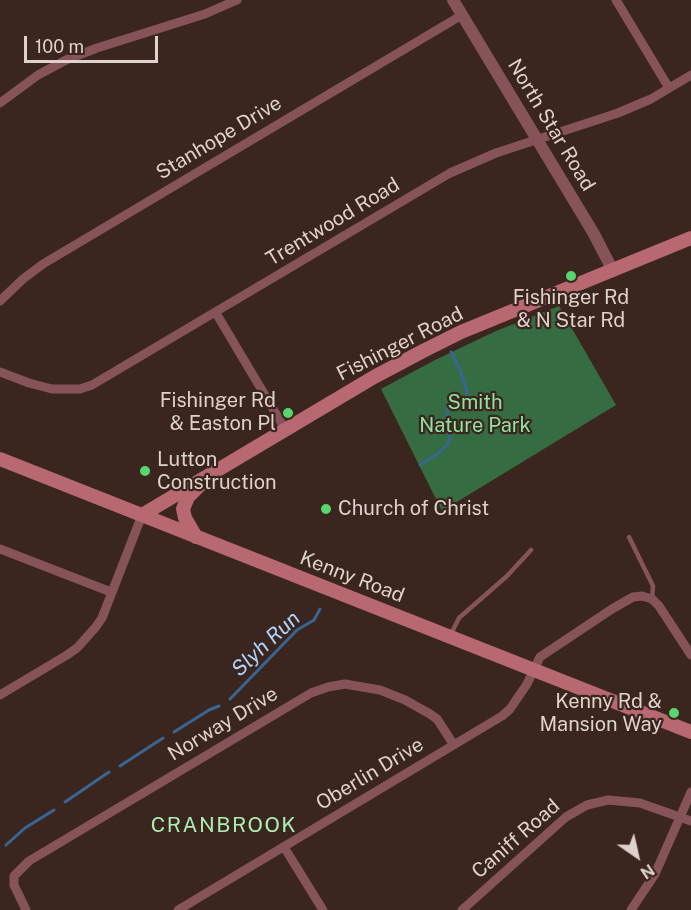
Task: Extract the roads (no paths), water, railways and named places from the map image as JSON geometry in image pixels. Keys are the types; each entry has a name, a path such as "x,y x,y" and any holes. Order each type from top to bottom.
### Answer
{"main road":[{"name":"Fishinger Road","path":"142,515 374,377 461,332 691,238"},
{"name":"Kenny Road","path":"0,459 691,732"},
{"path":"196,537 184,518 184,504 212,473"}],"street":[{"path":"0,103 38,75 66,60 205,14 237,0"},
{"name":"North Star Road","path":"453,0 594,234 613,271"},
{"path":"616,0 669,88"},
{"name":"Stanhope Drive","path":"0,301 43,264 462,15"},
{"name":"Trentwood Road","path":"0,372 52,389 80,389 105,378 450,173 496,153 618,113 691,75"},
{"path":"216,313 285,429"},
{"path":"0,695 77,648 98,623 142,515"},
{"path":"0,549 111,592"},
{"name":"Oberlin Drive","path":"178,910 489,725 510,709 527,684 540,657 633,597 642,596 652,599"},
{"path":"652,599 659,606 691,656"},
{"name":"Norway Drive","path":"27,910 17,894 14,876 28,861 311,693 345,684 380,690 423,708 437,719 454,745"},
{"path":"631,910 655,874 691,792"},
{"name":"Caniff Road","path":"462,910 566,817 587,805 618,800 640,803 681,817"},
{"path":"681,817 691,821"},
{"path":"284,847 323,910"}],"lane":[{"path":"629,537 653,586 652,599"},
{"path":"450,637 459,618 507,576 531,550"}],"waterway":[{"name":"Slyh Run","path":"420,465 439,453 448,444 450,436 448,407 451,403 464,401 468,395 451,352"},
{"name":"Slyh Run","path":"230,699 297,630 314,620 320,609"},
{"name":"Slyh Run","path":"174,732 219,706"},
{"path":"120,766 163,738"},
{"name":"Slyh Run","path":"65,802 109,772"},
{"name":"Slyh Run","path":"6,845 25,828 54,810"}],"place":[{"name":"Fishinger Rd & N Star Rd","path":"571,276"},
{"name":"Fishinger Rd & Easton Pl","path":"288,413"},
{"name":"Lutton Construction","path":"145,471"},
{"name":"Church of Christ","path":"326,509"},
{"name":"Kenny Rd & Mansion Way","path":"674,713"}],"district":[{"name":"CRANBROOK","path":"224,826"}],"park label":[{"name":"Smith Nature Park","path":"475,414"}]}
